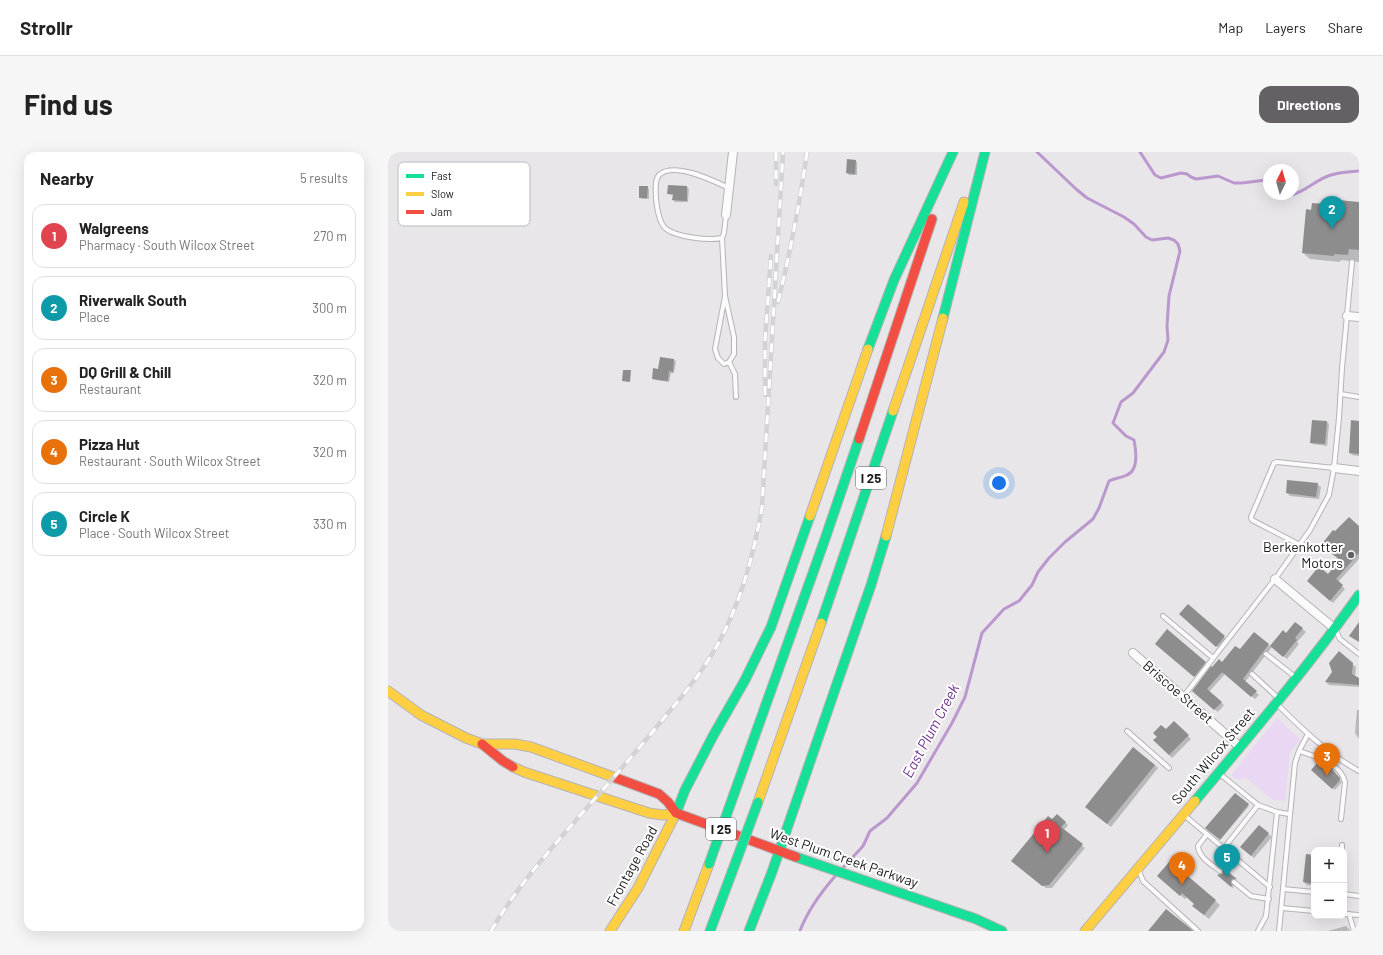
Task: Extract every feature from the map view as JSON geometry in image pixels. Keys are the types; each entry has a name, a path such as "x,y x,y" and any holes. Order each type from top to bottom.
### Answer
{"main road":[{"name":"I 25","path":"684,931 734,794 872,401 954,152"},
{"name":"Frontage Road","path":"610,931 631,901 676,813 685,790 745,680 771,627 878,319 894,280 954,152"},
{"name":"I 25","path":"710,931 758,802 826,609 980,152"},
{"path":"749,931 779,851 860,618 890,522 966,232 985,152"},
{"name":"South Wilcox Street","path":"1085,931 1240,747 1334,629 1359,595"},
{"name":"West Plum Creek Parkway","path":"388,691 421,715 444,728 482,744 503,761 524,772 649,814 663,815 676,813 779,851 910,896 1002,931"},
{"name":"West Plum Creek Parkway","path":"482,744 522,745 558,757 659,794 668,802 676,813"}],"street":[{"path":"726,215 733,152"},
{"path":"1347,316 1359,317"},
{"path":"1334,468 1359,471"},
{"path":"1275,579 1334,629"},
{"name":"Briscoe Street","path":"1133,653 1240,747"}],"lane":[{"path":"722,238 708,240 672,232 665,228 657,208 656,182 659,175 669,171 682,170 709,178 729,188"},
{"path":"725,296 715,349 718,358 724,364 729,362 734,354 734,337 725,296 722,238 726,215"},
{"path":"1182,697 1300,545 1322,510 1328,495 1334,468 1352,262"},
{"path":"729,362 735,374 736,397"},
{"path":"1341,394 1359,397"},
{"path":"1300,545 1252,520 1251,517 1274,463 1277,462 1334,468"},
{"path":"1163,616 1213,658"},
{"path":"1334,629 1340,639 1359,654"},
{"path":"1266,654 1296,677"},
{"path":"1252,674 1308,734 1359,771"},
{"path":"1127,731 1169,768"},
{"path":"1279,931 1295,763 1299,751 1308,734"},
{"path":"1299,751 1324,759 1344,777 1345,782 1341,819"},
{"path":"1218,773 1258,805 1277,812 1289,814"},
{"path":"1224,848 1258,805"},
{"path":"1258,931 1266,916 1269,899 1277,812"},
{"path":"1183,814 1270,887"},
{"path":"1207,834 1198,846 1198,852 1220,871"},
{"path":"1138,868 1143,881 1198,931"},
{"path":"1234,882 1252,896 1269,899"},
{"path":"1283,889 1311,892"},
{"path":"1347,894 1359,896"},
{"path":"1282,908 1311,911"},
{"path":"1354,931 1349,914 1359,915"}],"shaded area":[{"path":"1277,718 1301,740 1290,752 1285,801 1273,800 1246,778 1237,780 1231,775"}],"building":[{"path":"847,159 856,160 855,174 846,173"},
{"path":"668,185 687,186 687,201 672,200 673,194 667,194"},
{"path":"639,186 648,186 647,198 639,198"},
{"path":"1328,199 1359,202 1359,250 1349,249 1348,255 1334,254 1334,256 1302,253 1306,209 1311,210 1312,203 1327,204"},
{"path":"660,357 674,359 673,372 669,371 668,381 652,379 653,368 658,369"},
{"path":"623,370 631,370 630,382 622,381"},
{"path":"1312,420 1327,421 1325,444 1310,443"},
{"path":"1351,420 1359,421 1359,454 1349,453"},
{"path":"1287,480 1318,483 1316,497 1286,493"},
{"path":"1349,517 1359,526 1359,553 1336,579 1343,585 1330,601 1307,581 1319,566 1328,574 1340,560 1321,545 1333,530 1335,531"},
{"path":"1188,604 1225,636 1216,647 1179,614"},
{"path":"1295,622 1303,628 1295,638 1297,640 1283,657 1270,646 1283,630 1286,633"},
{"path":"1359,622 1359,642 1349,636"},
{"path":"1167,629 1206,662 1194,677 1155,644"},
{"path":"1254,632 1269,644 1243,679 1257,691 1251,697 1222,672 1207,689 1222,702 1214,710 1192,691 1211,666 1212,667 1219,659 1222,662 1235,646 1240,649"},
{"path":"1339,651 1353,663 1352,674 1359,678 1359,685 1325,682 1332,672 1329,663"},
{"path":"1174,721 1189,735 1169,755 1153,740 1157,737 1153,733 1161,725 1166,729"},
{"path":"1133,747 1155,765 1107,824 1085,807"},
{"path":"1318,762 1326,769 1328,767 1331,768 1340,778 1332,789 1311,770"},
{"path":"1235,793 1249,804 1220,840 1205,828"},
{"path":"1057,814 1066,822 1061,827 1083,844 1049,885 1042,886 1011,861 1048,816 1052,819"},
{"path":"1259,825 1269,833 1251,856 1240,847"},
{"path":"1306,854 1311,855 1311,883 1303,882"},
{"path":"1170,861 1216,900 1204,915 1192,906 1194,904 1182,893 1180,896 1157,876"},
{"path":"1223,868 1237,879 1232,880 1231,887 1217,875 1223,873"},
{"path":"1166,909 1190,928 1193,931 1148,931"}],"waterway":[{"name":"East Plum Creek","path":"842,869 863,846 870,831 887,818 917,783 952,723 965,697 982,633 1004,609 1019,601 1032,585 1038,572 1049,558 1065,542 1093,519 1099,508 1109,481 1127,475 1131,472 1135,464 1136,454 1134,440 1126,436 1113,423 1121,402 1133,393 1164,352 1168,340 1167,326 1169,296 1180,251 1178,244 1174,240 1168,238 1152,240 1146,237 1134,224 1124,217 1087,198 1037,152"},
{"path":"1140,152 1155,175 1161,178 1181,173 1187,174 1196,179 1218,176 1234,183 1263,180"},
{"path":"1299,192 1322,178 1339,173 1359,171"},
{"name":"East Plum Creek","path":"800,931 807,915 816,901 837,874"}],"railway":[{"path":"776,152 776,184"},
{"path":"491,931 510,901 542,859 635,753 694,680 718,644 740,595 751,560 762,507 783,152"},
{"path":"778,302 787,265 807,152"},
{"path":"765,395 765,340 771,256"}],"traffic: fast":[{"path":"868,349 894,280 953,152"},
{"path":"943,318 985,152"},
{"path":"821,623 893,411"},
{"path":"734,794 859,439"},
{"path":"676,813 685,790 713,736 745,680 771,627 810,516"},
{"path":"749,931 772,872 871,585 886,536"},
{"path":"1195,801 1299,674 1359,595"},
{"path":"709,864 734,794"},
{"path":"732,872 758,802"},
{"path":"796,857 976,919 1002,931"},
{"path":"710,931 732,872"}],"traffic: slow":[{"path":"893,411 964,202"},
{"path":"886,536 943,318"},
{"path":"810,516 868,349"},
{"path":"758,802 821,623"},
{"path":"388,691 421,715 466,738 482,744 515,744 531,747 616,778"},
{"path":"513,767 524,772 649,813 663,815 676,813"},
{"path":"1085,931 1195,801"},
{"path":"610,931 638,888 676,813"},
{"path":"684,931 709,864"}],"traffic: jam":[{"path":"859,439 932,219"},
{"path":"482,744 513,767"},
{"path":"616,778 659,794 668,802 676,813 796,857"}],"place":[{"name":"Riverwalk South","path":"1332,229"},
{"name":"Berkenkotter Motors","path":"1351,555"},
{"name":"DQ Grill & Chill","path":"1327,776"},
{"name":"Walgreens","path":"1047,853"},
{"name":"Circle K","path":"1227,877"},
{"name":"Pizza Hut","path":"1182,885"}]}
